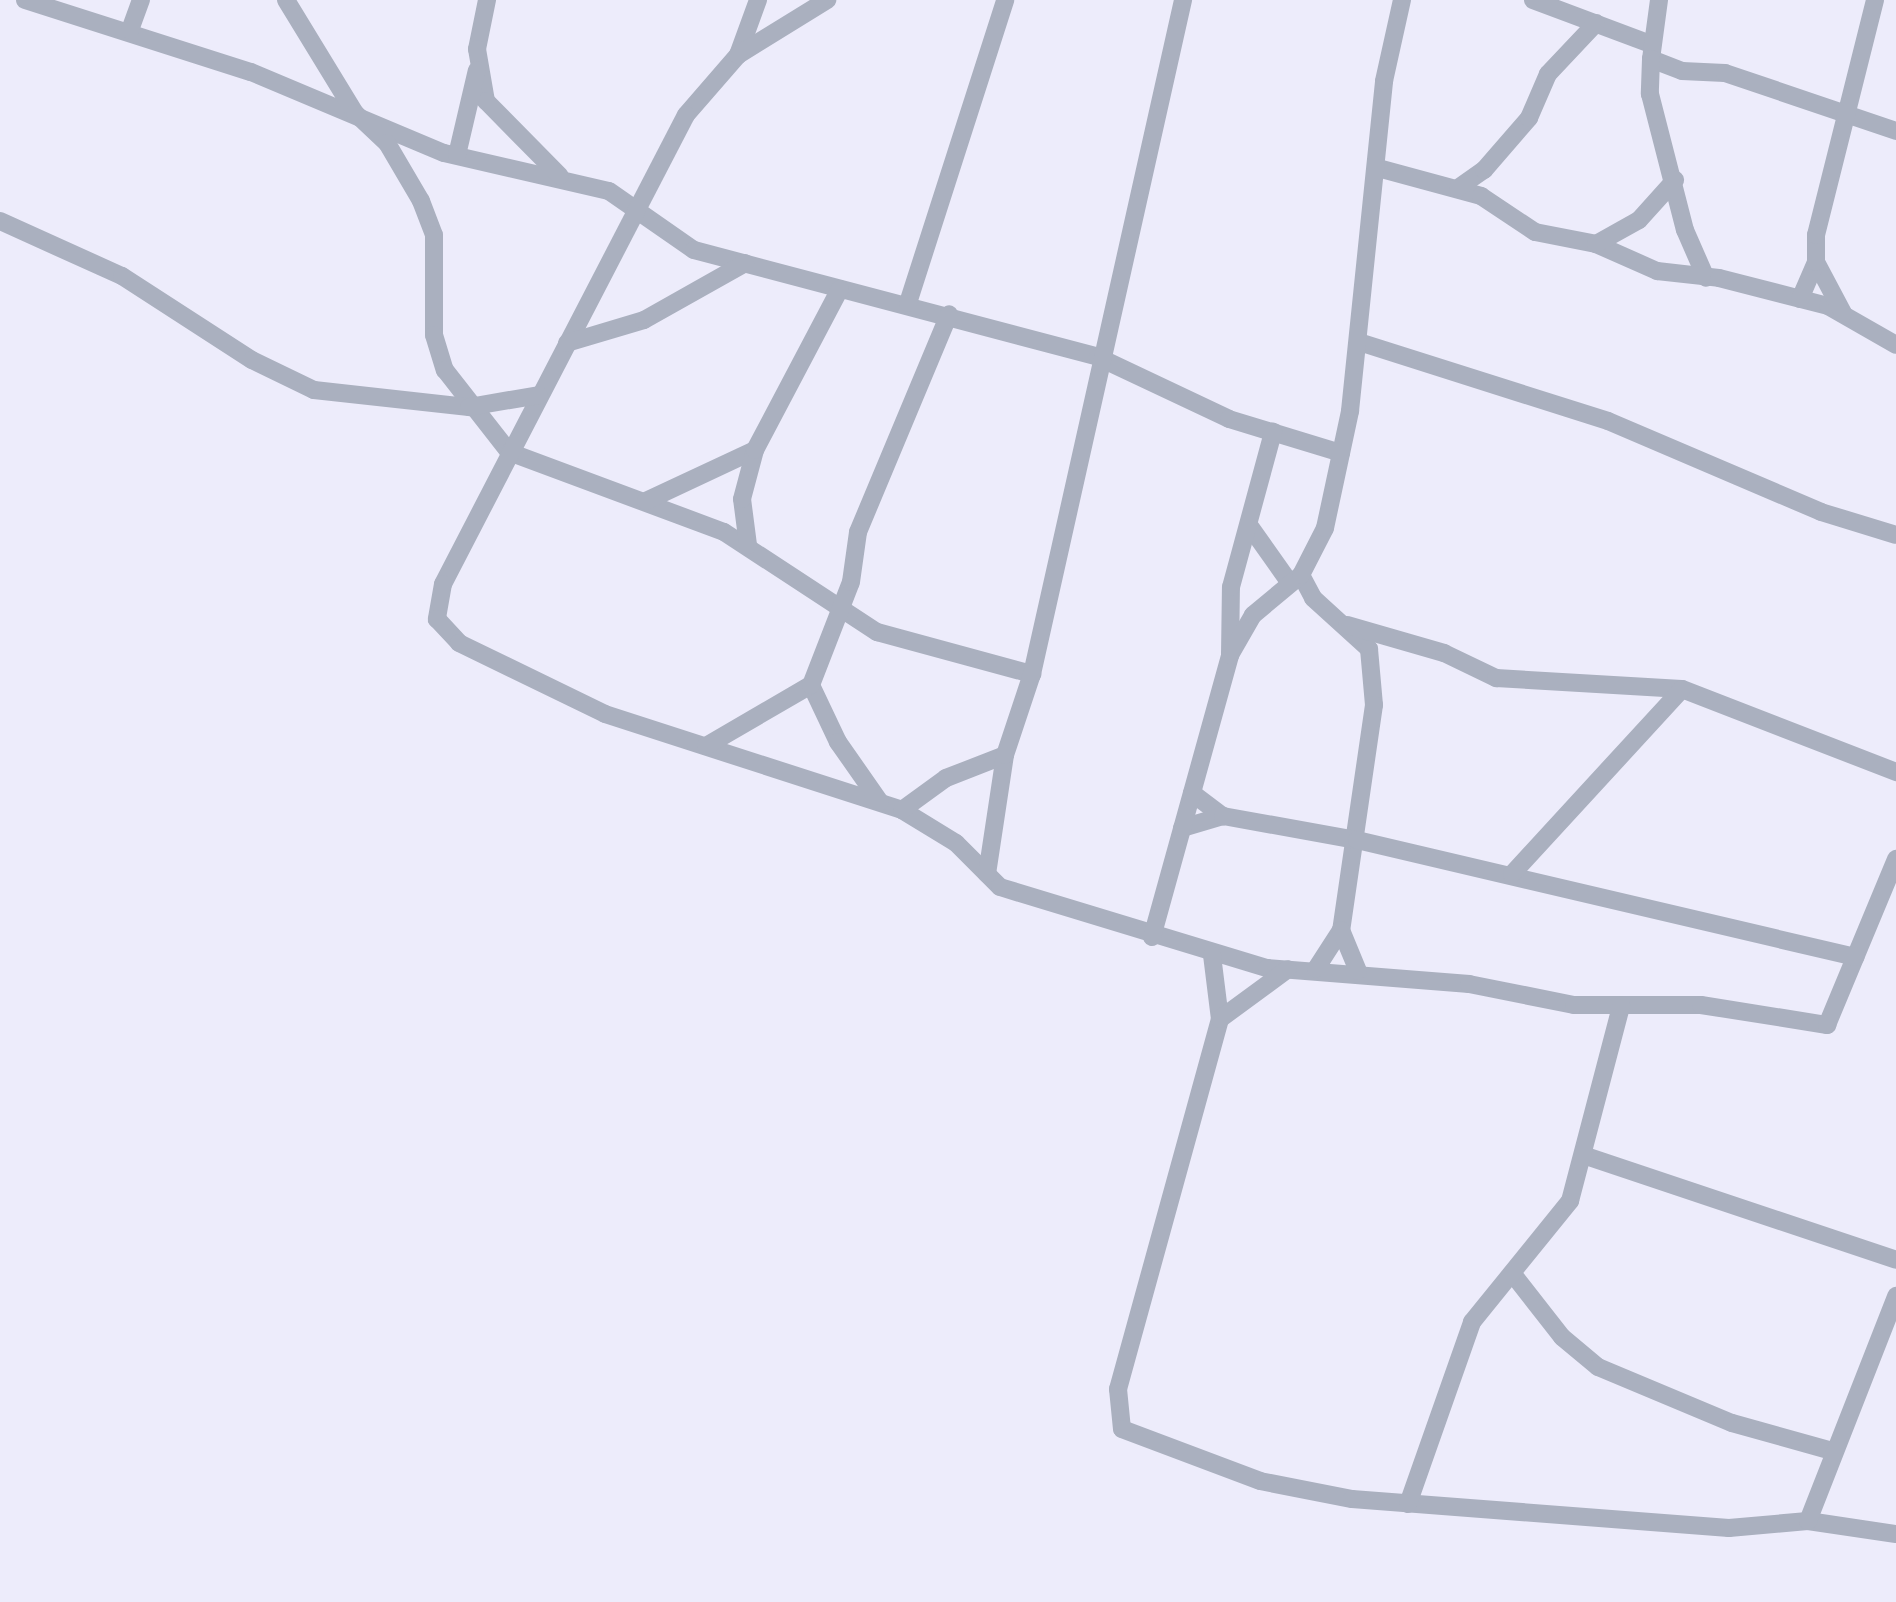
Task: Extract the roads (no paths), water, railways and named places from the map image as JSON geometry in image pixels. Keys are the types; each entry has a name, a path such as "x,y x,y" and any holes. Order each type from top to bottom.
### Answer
{"street":[{"path":"130,30 141,0"},
{"path":"286,0 355,113 387,143 425,213 438,266 434,335 445,370 469,407 509,452 646,501 748,545 877,632 1032,674"},
{"path":"457,155 477,70 487,0"},
{"path":"738,55 758,0"},
{"path":"827,0 738,55 686,115 443,584 437,619 459,643 605,714 902,810 956,843 987,874 1027,898 1212,955 1288,969 1358,971 1621,1006 1701,1005 1827,1025 1896,859"},
{"path":"908,303 1005,0"},
{"path":"987,874 1005,755 1032,674 1098,357 1183,0"},
{"path":"1152,937 1230,655 1253,615 1295,579 1325,528 1359,342 1384,81 1402,0"},
{"path":"1533,0 1596,23 1682,71 1725,73 1896,131"},
{"path":"1659,0 1650,51 1650,94 1706,278"},
{"path":"1800,299 1816,262 1816,235 1850,117 1875,0"},
{"path":"38,1 130,30 355,113 457,155 565,180 638,207 670,239 745,263 840,289 908,303 1098,357 1273,432 1341,453"},
{"path":"1458,188 1484,170 1529,118 1548,74 1596,23"},
{"path":"477,70 503,125 565,180"},
{"path":"1378,168 1458,188 1535,232 1596,244 1657,271 1706,278 1800,299 1843,313 1896,345"},
{"path":"1596,244 1639,220 1675,180"},
{"path":"0,221 122,276 252,360 314,390 469,407 539,395"},
{"path":"1816,262 1843,313"},
{"path":"567,343 644,320 745,263"},
{"path":"748,545 742,499 755,450 840,289"},
{"path":"706,746 811,685 839,608 858,532 949,314"},
{"path":"1359,342 1608,421 1821,512 1896,535"},
{"path":"1230,655 1226,618 1273,432"},
{"path":"646,501 755,450"},
{"path":"1251,528 1313,598 1347,625 1369,649 1374,705 1357,840 1341,930 1316,969"},
{"path":"1347,625 1444,653 1496,678 1682,689 1896,772"},
{"path":"811,685 880,802"},
{"path":"1512,874 1682,689"},
{"path":"902,810 946,778 1005,755"},
{"path":"1192,793 1223,816 1357,840 1512,874 1855,957"},
{"path":"1182,828 1223,816"},
{"path":"1341,930 1358,971"},
{"path":"1212,955 1220,1019 1159,1226 1117,1419 1122,1429 1260,1481 1408,1504 1729,1528 1808,1521 1896,1534"},
{"path":"1220,1019 1288,969"},
{"path":"1408,1504 1472,1322 1570,1201 1621,1006"},
{"path":"1583,1155 1896,1260"},
{"path":"1512,1273 1562,1337 1598,1367 1732,1423 1832,1451"},
{"path":"1808,1521 1832,1451 1896,1296"}]}
